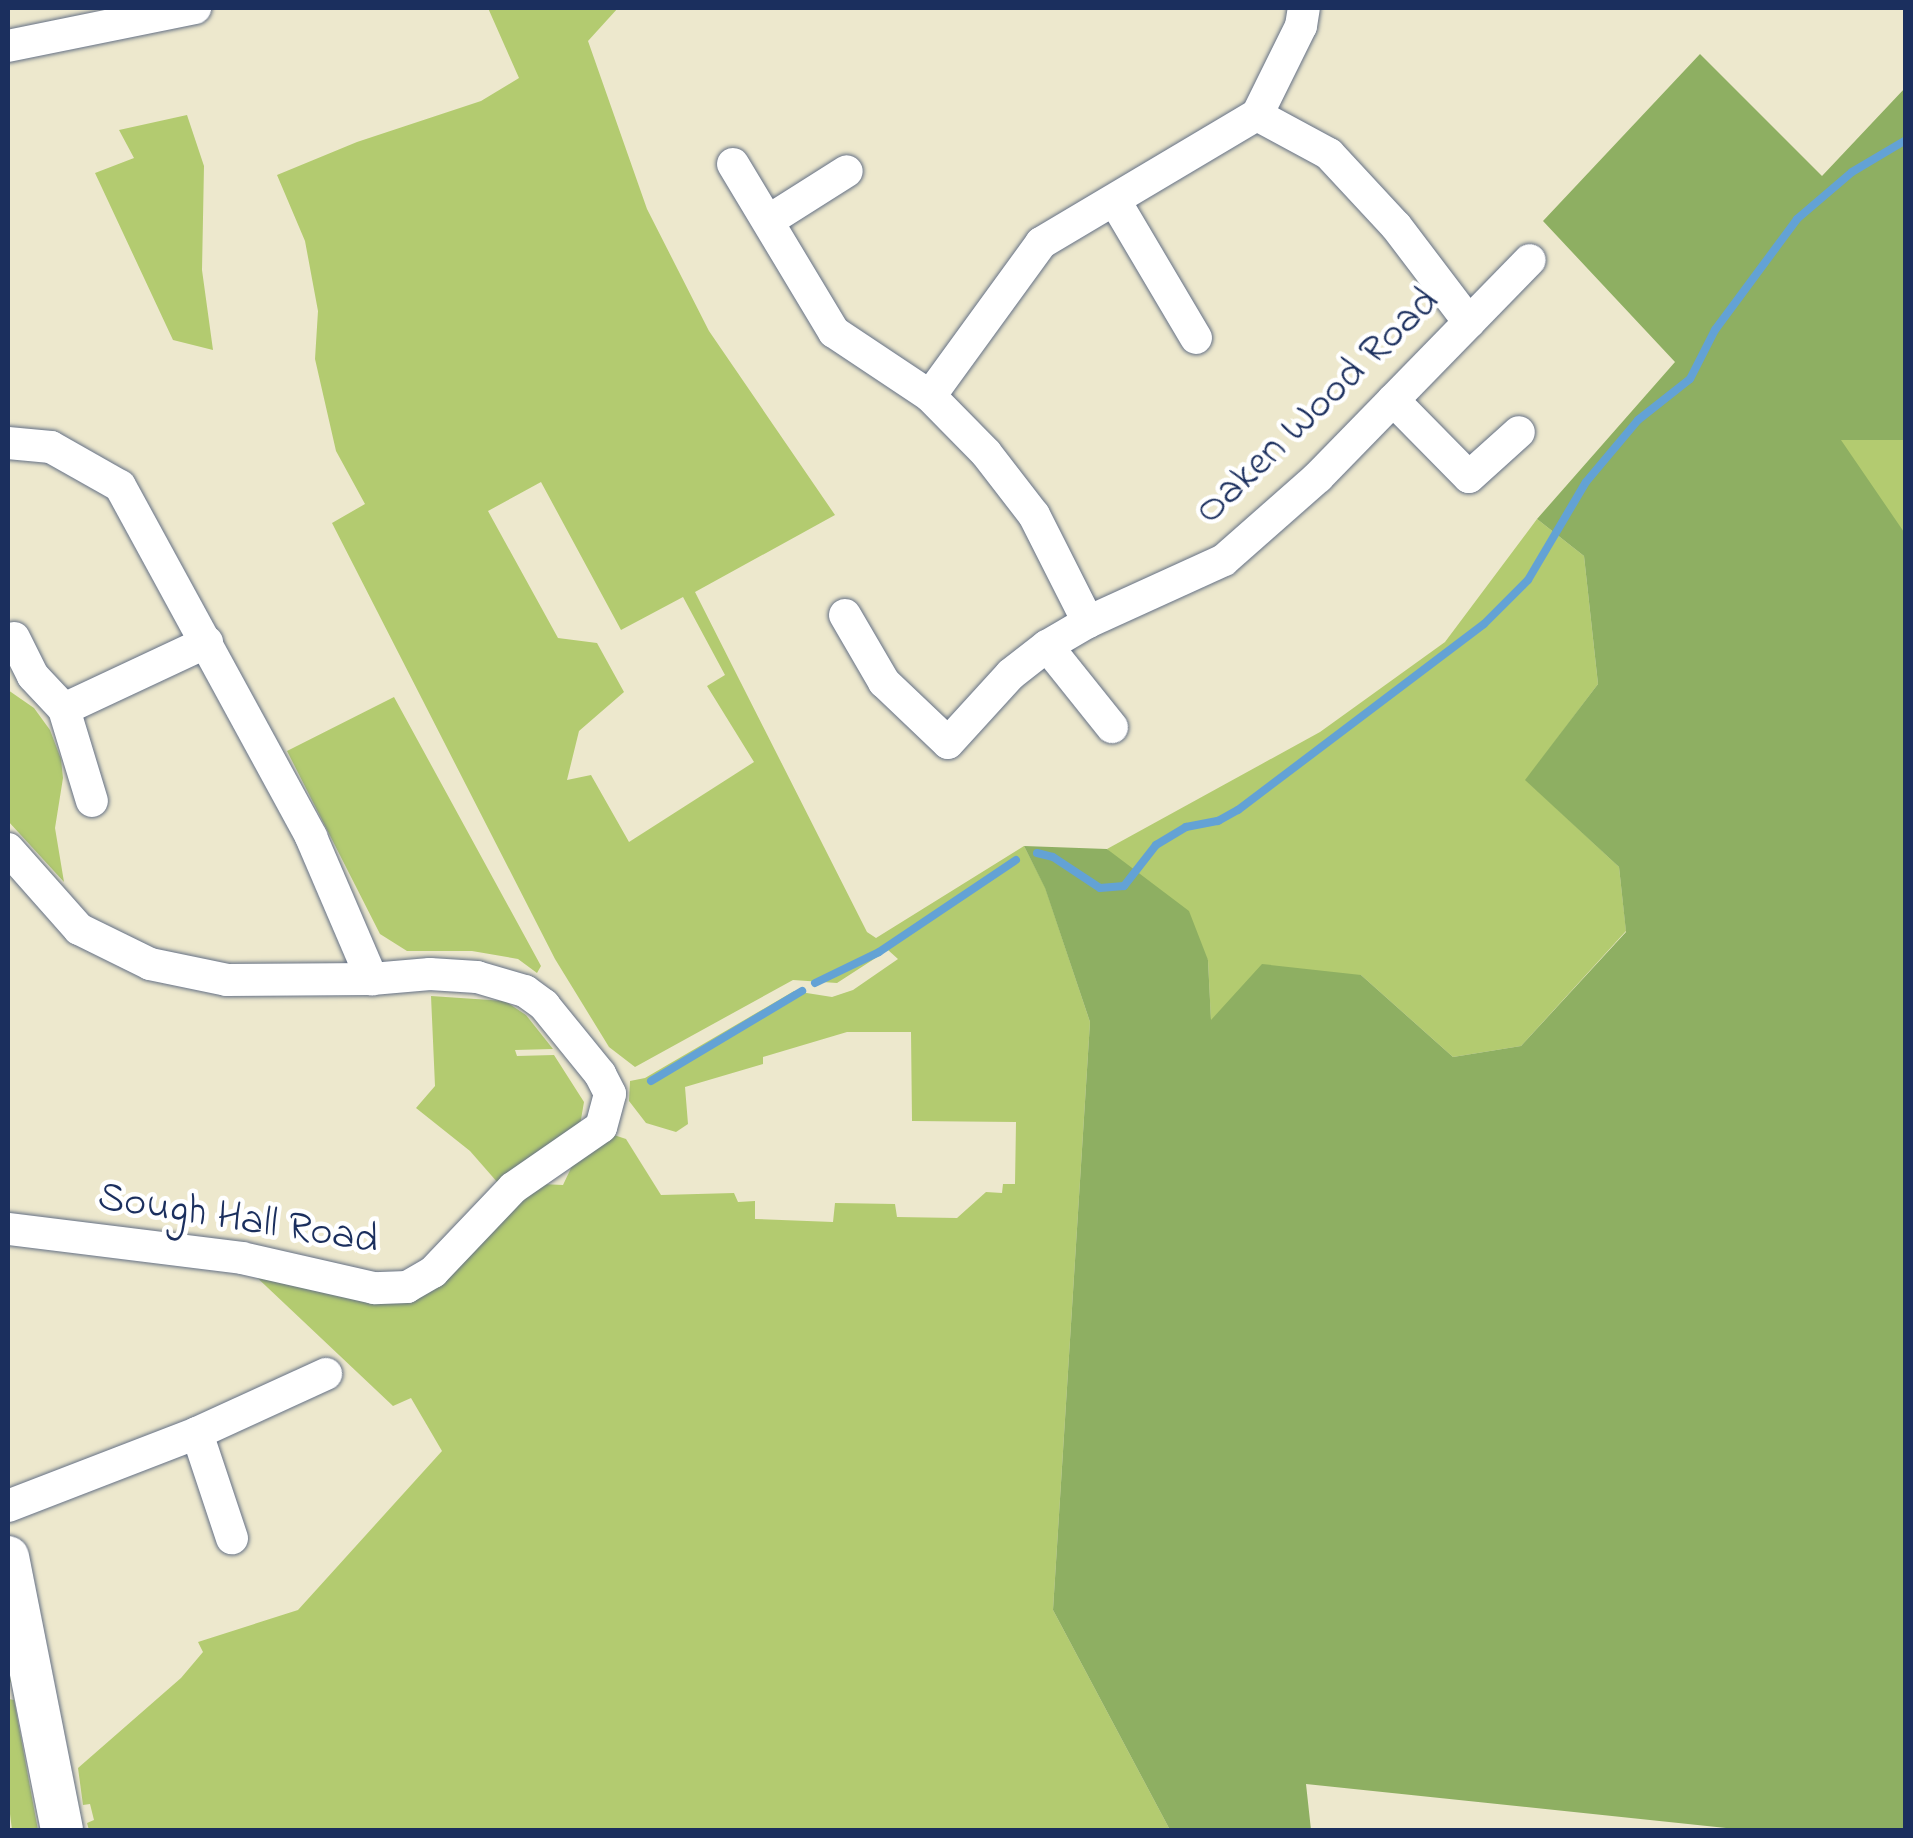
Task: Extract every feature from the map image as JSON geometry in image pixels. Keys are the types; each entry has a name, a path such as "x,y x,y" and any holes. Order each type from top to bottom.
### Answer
{"main road":[{"path":"9,1574 62,1830"}],"street":[{"path":"8,46 195,8"},
{"path":"930,396 1040,243 1257,115 1302,26 1304,8"},
{"path":"1257,115 1330,154 1396,226 1469,322"},
{"path":"733,164 834,332 930,396 986,453 1034,515 1088,622"},
{"path":"768,221 847,171"},
{"path":"1115,201 1196,338"},
{"name":"Oaken Wood Road","path":"845,615 884,682 948,743 1011,674 1047,646 1088,622 1224,560 1318,476 1530,260"},
{"path":"1392,400 1468,476 1519,432"},
{"path":"8,443 52,447 120,486 311,836 372,979 228,980 150,964 79,929 8,849"},
{"path":"14,638 33,676 64,709 92,801"},
{"path":"64,709 207,642"},
{"path":"1047,646 1112,726"},
{"name":"Sough Hall Road","path":"8,1229 242,1258 374,1288 406,1287 433,1272 513,1188 601,1127 610,1094 600,1074 544,1005 525,992 478,978 430,974 372,979"},
{"path":"8,1506 196,1433 326,1374"},
{"path":"196,1433 232,1538"}],"green space":[{"path":"488,8 618,8 588,41 647,209 709,331 835,515 695,592 867,932 876,938 1024,846 1045,887 1090,1022 1053,1610 1170,1830 89,1830 87,1823 94,1820 90,1804 83,1805 78,1768 181,1678 203,1652 198,1642 298,1610 442,1451 411,1398 393,1406 249,1270 377,1295 497,1220 542,1184 563,1185 572,1166 603,1139 614,1135 626,1139 661,1195 734,1193 738,1202 755,1201 755,1219 833,1222 835,1203 895,1204 897,1217 957,1218 986,1192 1002,1193 1003,1184 1015,1184 1016,1122 912,1121 911,1032 847,1032 763,1057 763,1064 685,1087 688,1124 676,1132 646,1123 629,1101 630,1081 645,1078 794,991 832,997 853,990 898,959 888,950 837,983 793,980 635,1067 609,1047 555,959 332,523 365,504 336,451 315,359 318,311 305,241 277,175 357,142 481,101 519,78","holes":["541,482 621,630 683,597 725,675 707,686 754,762 629,842 591,775 567,780 579,731 624,692 597,643 558,638 488,511"]},
{"path":"1700,54 1822,176 1905,88 1905,440 1841,440 1906,535 1905,1830 1745,1830 1306,1784 1311,1830 1170,1830 1053,1610 1090,1022 1045,888 1024,846 1107,849 1189,911 1208,960 1211,1020 1262,964 1361,975 1453,1057 1521,1046 1626,932 1619,867 1525,780 1598,684 1584,556 1537,519 1675,362 1543,221"},
{"path":"187,115 204,166 202,270 213,350 173,340 95,173 134,158 119,130"},
{"path":"1840,440 1905,440 1905,535"},
{"path":"1537,519 1584,556 1598,684 1526,780 1619,867 1626,931 1521,1046 1453,1057 1361,975 1211,1021 1208,960 1107,849 1320,732 1445,642"},
{"path":"8,690 34,708 50,730 61,759 63,778 55,828 64,882 8,821"},
{"path":"394,697 541,966 537,973 518,959 472,951 407,951 380,934 287,751"},
{"path":"431,996 505,1001 526,1015 553,1049 515,1050 517,1056 554,1055 584,1102 579,1131 498,1183 470,1151 416,1108 435,1086"},
{"path":"8,1657 13,1682 8,1683"},
{"path":"8,1683 38,1830 12,1830 8,1798"}],"waterway":[{"path":"1037,853 1053,857 1100,888 1124,886 1156,845 1186,827 1218,821 1238,810 1484,624 1528,580 1586,482 1638,420 1690,379 1715,330 1797,219 1852,172 1906,140"},
{"path":"815,983 879,952 1016,860"},
{"path":"651,1081 802,991"}]}
